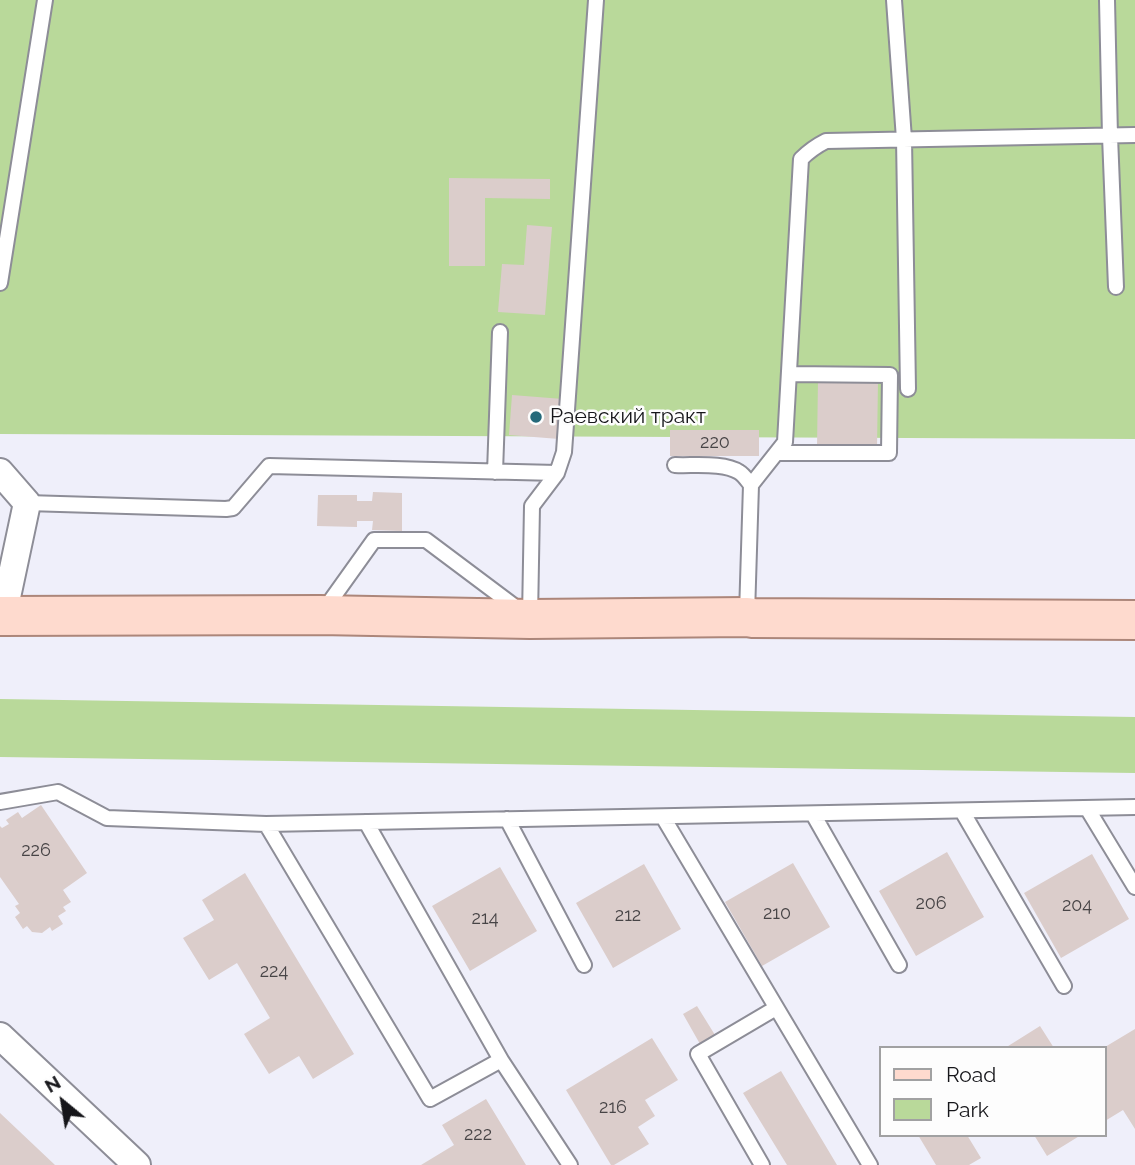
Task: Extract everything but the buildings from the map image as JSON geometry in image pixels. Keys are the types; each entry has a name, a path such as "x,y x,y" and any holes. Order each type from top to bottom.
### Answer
{"main road":[{"path":"2,616 320,615 530,619 747,617 1135,620"}],"street":[{"path":"0,472 27,503 2,616"},
{"path":"0,1036 137,1165"}],"lane":[{"path":"0,283 45,0"},
{"path":"530,619 532,506 557,473 564,452 596,0"},
{"path":"894,0 905,139 908,389"},
{"path":"1107,0 1116,287"},
{"path":"747,617 751,485 785,442 801,159 815,146 826,141 1135,135"},
{"path":"495,472 500,332"},
{"path":"777,453 889,453 890,375 789,374"},
{"path":"675,465 732,468 751,485"},
{"path":"27,503 233,508 269,466 557,473"},
{"path":"320,615 374,540 426,540 530,619"},
{"path":"0,802 58,792 107,818 266,824 1135,807"},
{"path":"1087,808 1135,887"},
{"path":"962,811 1064,986"},
{"path":"813,814 899,965"},
{"path":"663,817 870,1165"},
{"path":"507,820 584,965"},
{"path":"366,822 501,1060 570,1165"},
{"path":"266,824 430,1100 501,1060"},
{"path":"762,1165 698,1054 776,1008"}],"green space":[{"path":"0,0 1135,0 1135,439 0,434"},
{"path":"0,699 1135,717 1135,773 0,757"}],"place":[{"name":"Раевский тракт","path":"536,417"}]}
